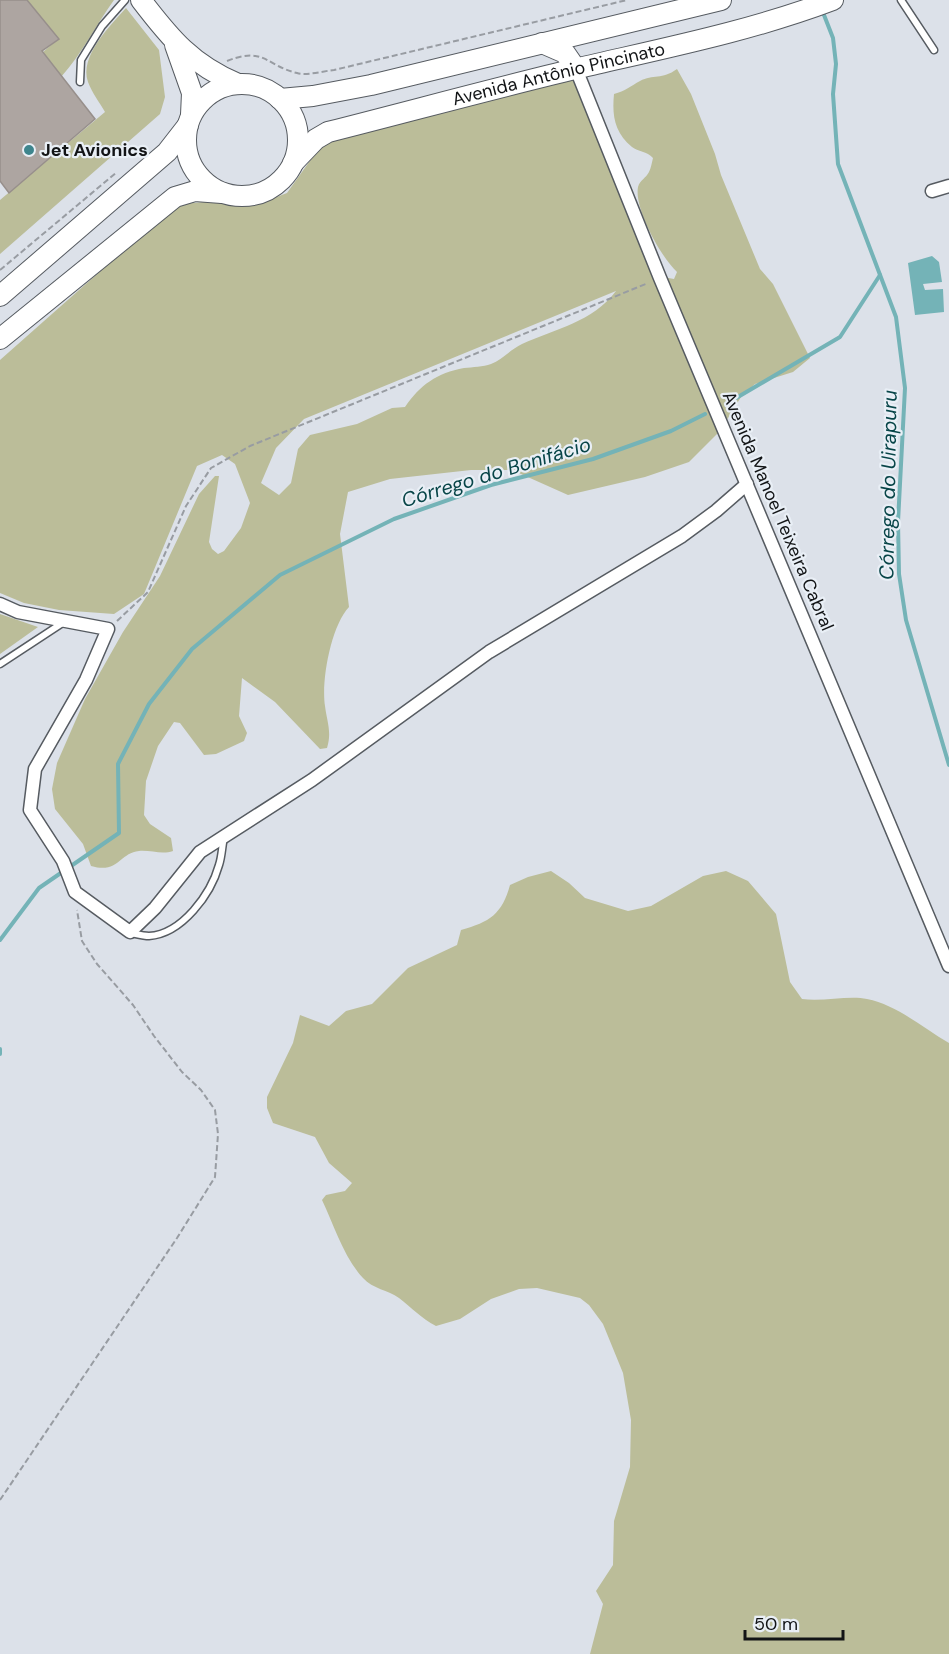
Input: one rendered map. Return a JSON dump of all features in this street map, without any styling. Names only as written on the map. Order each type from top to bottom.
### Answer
[{"type":"main road","points":[[141,0],[174,42],[207,69],[238,84],[268,90],[280,99],[291,112],[297,129],[298,146],[293,163]]},
{"type":"main road","name":"Avenida Antônio Pincinato","points":[[280,99],[371,85],[721,0]]},
{"type":"main road","name":"Avenida Antônio Pincinato","points":[[0,339],[175,197],[195,191],[242,195],[265,190],[284,176],[316,139],[328,132],[776,21],[834,0]]},
{"type":"main road","points":[[174,42],[192,93],[187,151],[198,174],[210,186],[226,193]]},
{"type":"main road","points":[[542,44],[565,53],[576,69]]},
{"type":"main road","points":[[0,296],[167,152],[210,93],[238,84]]},
{"type":"street","name":"Avenida Manoel Teixeira Cabral","points":[[576,69],[660,278],[949,966]]},
{"type":"street","points":[[932,191],[949,186]]},
{"type":"street","points":[[0,604],[18,612],[108,629],[86,681],[35,769],[30,810],[63,861],[75,892],[130,933],[155,908],[200,852],[312,780],[489,652],[682,536],[747,484]]},
{"type":"lane","points":[[80,82],[81,60],[102,26],[125,0]]},
{"type":"lane","points":[[901,0],[934,50]]},
{"type":"lane","points":[[0,664],[64,621]]},
{"type":"lane","points":[[130,933],[149,936],[165,931],[186,919],[208,889],[216,873],[224,836]]},
{"type":"path","points":[[108,629],[147,592],[186,506],[211,468],[250,446],[660,278]]},
{"type":"path","points":[[0,1500],[177,1238],[215,1177],[218,1134],[215,1110],[87,949],[82,941],[75,892]]},
{"type":"green space","points":[[27,0],[114,0],[76,59],[61,77],[43,52],[58,39]]},
{"type":"green space","points":[[126,8],[159,50],[165,97],[160,114],[0,254],[0,200],[105,112],[88,82],[86,72],[88,62],[98,42]]},
{"type":"green space","points":[[677,69],[691,94],[721,175],[760,269],[773,284],[810,358],[793,372],[755,384],[741,397],[720,431],[689,462],[645,477],[568,495],[512,470],[471,470],[390,479],[348,492],[340,534],[349,607],[332,640],[326,669],[324,695],[329,732],[327,748],[320,749],[275,702],[242,678],[239,716],[247,733],[244,741],[216,754],[204,755],[180,723],[174,722],[158,746],[146,781],[144,815],[150,824],[171,838],[173,851],[165,853],[139,851],[107,867],[91,866],[83,844],[55,809],[52,789],[57,763],[85,699],[123,632],[160,576],[199,494],[215,476],[219,476],[209,542],[218,554],[224,551],[241,528],[250,503],[235,464],[222,455],[197,466],[144,594],[114,614],[59,610],[24,603],[0,593],[0,360],[157,221],[183,204],[214,201],[256,205],[287,193],[314,155],[340,132],[563,78],[576,82],[663,277],[674,279],[677,272],[650,232],[644,220],[638,196],[638,187],[649,172],[653,158],[634,149],[621,135],[613,109],[614,94],[645,79]],"holes":[[[616,291],[607,302],[585,317],[522,344],[491,364],[454,370],[437,377],[423,386],[405,407],[392,408],[357,424],[310,435],[298,449],[291,483],[279,495],[261,483],[276,448],[304,419]]]},
{"type":"green space","points":[[0,614],[38,627],[0,654]]},
{"type":"green space","points":[[551,871],[585,898],[628,911],[651,906],[703,876],[726,871],[748,881],[776,914],[790,982],[802,999],[860,998],[878,1002],[889,1006],[949,1043],[949,1654],[590,1654],[603,1604],[596,1591],[613,1565],[614,1521],[630,1467],[631,1420],[623,1373],[603,1324],[589,1305],[580,1298],[537,1288],[519,1289],[491,1299],[460,1319],[436,1326],[431,1323],[399,1298],[367,1282],[356,1270],[322,1200],[326,1195],[345,1191],[352,1183],[329,1163],[315,1137],[273,1123],[267,1108],[267,1097],[293,1043],[300,1015],[329,1026],[346,1011],[372,1004],[408,968],[457,945],[461,930],[480,924],[499,910],[510,885]]},
{"type":"water","points":[[932,256],[939,262],[942,282],[923,284],[925,290],[943,289],[944,312],[915,315],[908,263]]},
{"type":"building","name":"Jet Avionics","points":[[0,0],[27,0],[59,39],[42,51],[95,119],[9,193],[0,181]]},
{"type":"waterway","name":"Córrego do Uirapuru","points":[[824,15],[833,38],[836,64],[833,94],[838,164],[896,317],[905,388],[898,522],[899,574],[906,620],[949,765]]},
{"type":"waterway","points":[[726,404],[840,337],[880,275]]},
{"type":"waterway","name":"Córrego do Bonifácio","points":[[0,940],[39,888],[119,833],[118,764],[149,704],[192,649],[280,575],[394,519],[491,485],[593,459],[671,431],[705,414]]},
{"type":"waterway","name":"Córrego do Bonifácio","points":[[0,1049],[0,1054]]},
{"type":"place","name":"Jet Avionics","points":[[29,150]]}]
